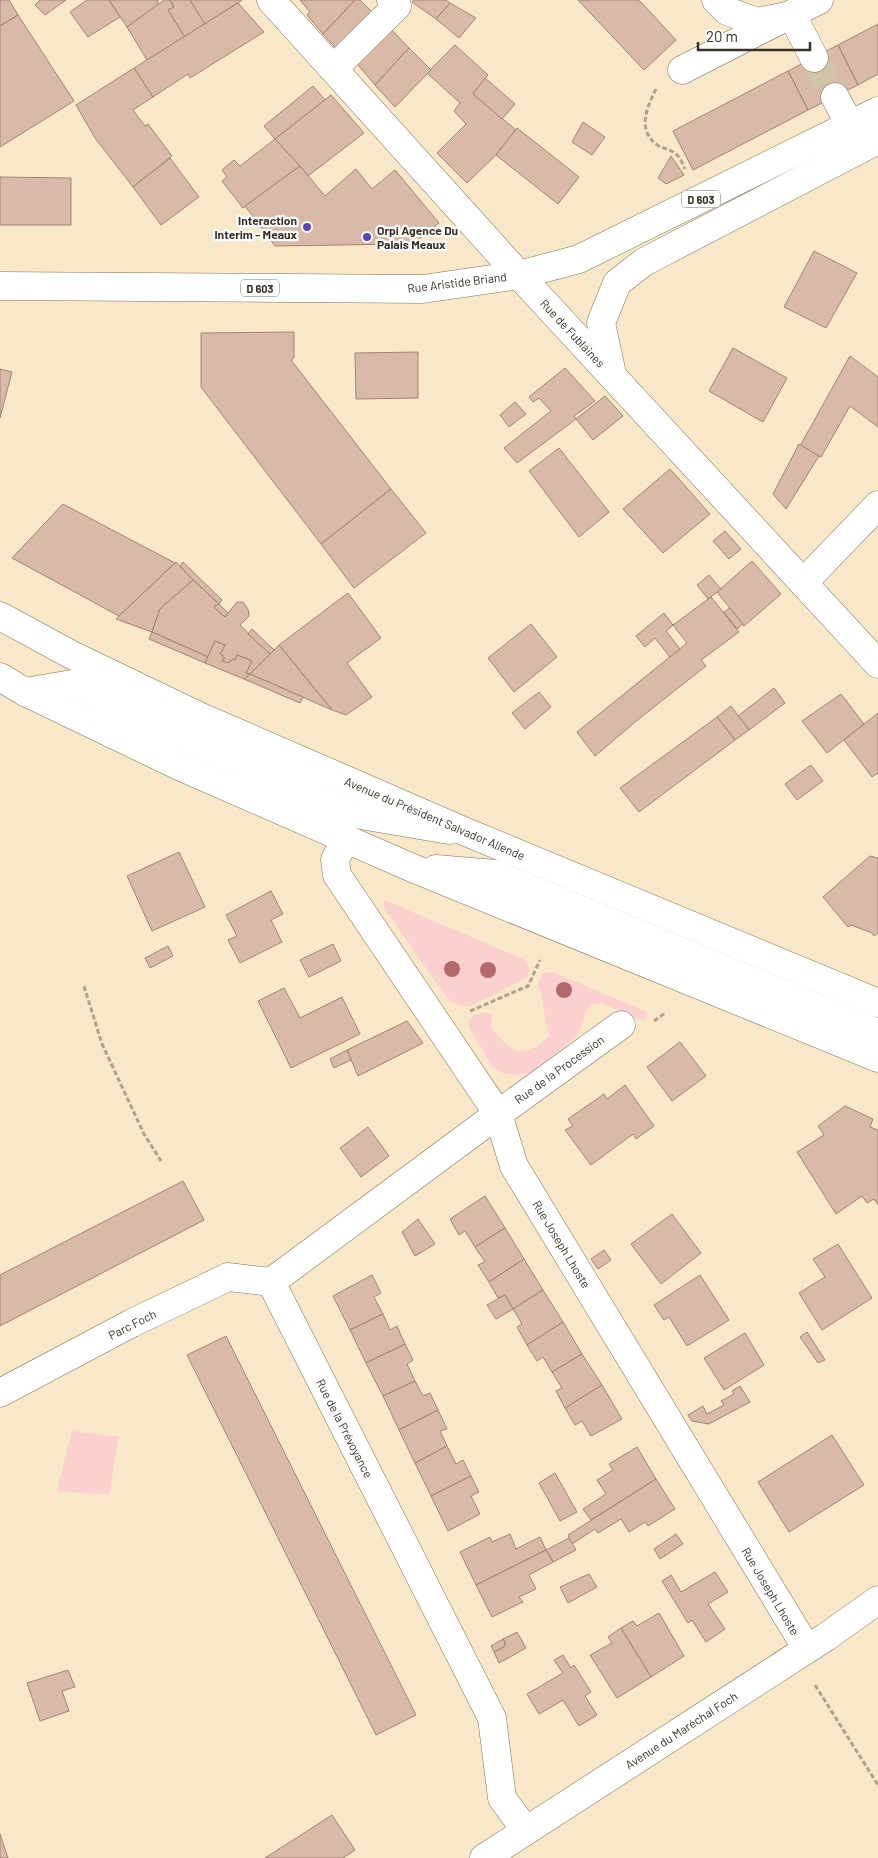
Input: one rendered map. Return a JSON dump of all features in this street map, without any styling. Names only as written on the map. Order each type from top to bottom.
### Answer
[{"type":"street","name":"Rue de Fublaines","points":[[271,0],[519,275],[878,664]]},
{"type":"street","points":[[716,0],[726,11],[757,22],[792,15]]},
{"type":"street","points":[[682,70],[819,0]]},
{"type":"street","points":[[333,69],[398,2]]},
{"type":"street","points":[[792,15],[814,58]]},
{"type":"street","points":[[834,97],[850,125]]},
{"type":"street","name":"Rue Aristide Briand","points":[[0,286],[422,289],[519,275],[579,259],[878,111]]},
{"type":"street","points":[[612,375],[601,323],[617,283],[644,262],[878,140]]},
{"type":"street","points":[[803,583],[878,505]]},
{"type":"street","points":[[0,597],[72,655]]},
{"type":"street","name":"Avenue du Président Salvador Allende","points":[[0,616],[72,655],[202,717],[466,832],[878,1003]]},
{"type":"street","points":[[0,677],[25,692],[179,766],[345,839],[878,1058]]},
{"type":"street","points":[[25,692],[72,684],[157,726],[355,814],[466,832]]},
{"type":"street","points":[[119,737],[157,726]]},
{"type":"street","name":"Rue Joseph Lhoste","points":[[345,839],[335,860],[338,875],[498,1114],[514,1166],[807,1649]]},
{"type":"street","points":[[410,867],[495,874],[878,1033]]},
{"type":"street","name":"Rue de la Procession","points":[[498,1114],[621,1025]]},
{"type":"street","points":[[271,1282],[498,1114]]},
{"type":"street","name":"Parc Foch","points":[[0,1393],[132,1323],[228,1277],[271,1282]]},
{"type":"street","name":"Rue de la Prévoyance","points":[[271,1282],[492,1718],[502,1798],[526,1830]]},
{"type":"street","name":"Avenue du Maréchal Foch","points":[[484,1858],[826,1637],[878,1600]]},
{"type":"path","points":[[682,70],[667,76],[661,82],[645,116],[644,126],[647,134],[655,144],[677,154],[686,170]]},
{"type":"path","points":[[462,1014],[528,986],[540,960]]},
{"type":"path","points":[[84,986],[102,1044],[144,1134],[161,1161]]},
{"type":"path","points":[[815,1685],[878,1785]]},
{"type":"shaded area","points":[[384,900],[525,960],[529,969],[528,976],[473,1005],[462,1006],[456,1004],[447,998],[384,908]]},
{"type":"shaded area","points":[[552,972],[645,1011],[648,1015],[643,1021],[601,1003],[590,1005],[577,1036],[531,1073],[515,1075],[502,1073],[492,1066],[470,1029],[468,1021],[474,1015],[486,1012],[492,1015],[491,1027],[511,1048],[518,1051],[532,1049],[549,1036],[542,995],[538,987],[543,973]]},
{"type":"shaded area","points":[[72,1431],[119,1437],[109,1495],[57,1491]]},
{"type":"building","points":[[0,0],[9,0],[18,15],[0,26]]},
{"type":"building","points":[[40,0],[66,0],[45,15],[35,5]]},
{"type":"building","points":[[87,0],[109,0],[120,17],[88,37],[70,12]]},
{"type":"building","points":[[109,0],[158,0],[158,5],[127,27]]},
{"type":"building","points":[[164,0],[170,0],[174,7],[168,10],[185,37],[147,60],[127,27]]},
{"type":"building","points":[[170,0],[190,0],[205,24],[185,37],[168,10],[174,7]]},
{"type":"building","points":[[190,0],[242,0],[205,24]]},
{"type":"building","points":[[300,0],[355,0],[323,34],[307,15],[310,12]]},
{"type":"building","points":[[355,0],[360,0],[376,16],[340,53],[323,34]]},
{"type":"building","points":[[414,0],[446,0],[450,3],[436,19],[412,2]]},
{"type":"building","points":[[578,0],[639,0],[676,40],[644,70]]},
{"type":"building","points":[[238,3],[264,32],[190,78],[188,74],[153,97],[134,68]]},
{"type":"building","points":[[450,3],[476,18],[459,38],[436,19]]},
{"type":"building","points":[[18,15],[74,101],[0,147],[0,26]]},
{"type":"building","points":[[878,24],[878,74],[858,85],[838,45]]},
{"type":"building","points":[[387,25],[409,48],[375,85],[354,60]]},
{"type":"building","points":[[455,45],[488,75],[473,94],[516,130],[496,155],[467,183],[437,153],[466,124],[454,111],[460,103],[427,73]]},
{"type":"building","points":[[838,45],[858,85],[808,110],[788,71]]},
{"type":"building","points":[[409,48],[431,70],[395,107],[375,85]]},
{"type":"building","points":[[134,68],[153,97],[133,110],[145,126],[148,124],[172,156],[133,187],[95,138],[76,105]]},
{"type":"building","points":[[788,71],[808,110],[693,170],[673,131]]},
{"type":"building","points":[[485,78],[515,104],[502,119],[473,94]]},
{"type":"building","points":[[313,86],[325,100],[275,139],[264,126]]},
{"type":"building","points":[[331,95],[364,133],[308,176],[275,139]]},
{"type":"building","points":[[583,122],[605,137],[592,155],[572,142]]},
{"type":"building","points":[[517,128],[579,177],[558,204],[496,155]]},
{"type":"building","points":[[275,139],[300,166],[243,208],[222,181],[227,177],[222,170],[234,160],[240,166]]},
{"type":"building","points":[[671,156],[684,175],[666,184],[658,178]]},
{"type":"building","points":[[170,158],[199,197],[161,225],[133,187]]},
{"type":"building","points":[[300,166],[325,196],[356,169],[372,189],[395,170],[439,223],[408,248],[404,244],[275,246],[245,206]]},
{"type":"building","points":[[0,177],[71,178],[71,225],[0,225]]},
{"type":"building","points":[[814,251],[857,273],[826,328],[784,307]]},
{"type":"building","points":[[294,332],[294,358],[291,360],[391,489],[321,544],[201,387],[201,333]]},
{"type":"building","points":[[733,348],[787,378],[763,422],[709,391]]},
{"type":"building","points":[[418,352],[418,398],[356,399],[355,353]]},
{"type":"building","points":[[850,356],[878,377],[878,427],[850,406],[821,457],[800,446]]},
{"type":"building","points":[[565,368],[595,401],[574,416],[576,419],[517,463],[504,448],[551,411],[539,398],[533,402],[529,397]]},
{"type":"building","points":[[0,369],[12,372],[0,418]]},
{"type":"building","points":[[605,396],[623,416],[593,440],[576,419]]},
{"type":"building","points":[[515,402],[526,414],[509,427],[500,415]]},
{"type":"building","points":[[799,444],[819,456],[786,509],[773,494]]},
{"type":"building","points":[[559,448],[609,512],[579,537],[529,471]]},
{"type":"building","points":[[670,469],[710,514],[663,553],[623,509]]},
{"type":"building","points":[[391,489],[426,533],[354,588],[321,544]]},
{"type":"building","points":[[63,504],[175,563],[119,616],[12,558]]},
{"type":"building","points":[[725,531],[741,549],[729,559],[713,541]]},
{"type":"building","points":[[752,561],[781,594],[744,626],[717,592]]},
{"type":"building","points":[[176,562],[193,580],[160,609],[152,632],[116,619]]},
{"type":"building","points":[[183,562],[222,600],[219,604],[180,566]]},
{"type":"building","points":[[709,575],[721,589],[708,599],[697,585]]},
{"type":"building","points":[[193,580],[219,604],[214,607],[225,617],[237,602],[243,602],[248,609],[249,616],[240,625],[270,654],[250,674],[246,673],[252,661],[237,655],[235,660],[233,659],[228,663],[222,661],[225,658],[220,654],[225,645],[215,641],[208,657],[152,632],[160,609]]},
{"type":"building","points":[[348,593],[381,638],[347,663],[372,697],[346,715],[332,710],[279,645]]},
{"type":"building","points":[[711,597],[739,632],[701,660],[706,666],[595,756],[577,732],[687,643],[673,625]]},
{"type":"building","points":[[219,604],[228,613],[225,617],[214,607]]},
{"type":"building","points":[[730,608],[743,624],[737,629],[724,612]]},
{"type":"building","points":[[664,613],[673,625],[666,631],[680,649],[670,657],[655,638],[645,647],[636,636]]},
{"type":"building","points":[[531,624],[557,657],[514,692],[488,658]]},
{"type":"building","points":[[252,629],[274,650],[270,654],[248,634]]},
{"type":"building","points":[[152,632],[208,657],[205,663],[149,639]]},
{"type":"building","points":[[215,641],[225,645],[220,654],[225,658],[222,661],[228,663],[233,659],[235,660],[237,655],[252,661],[246,673],[250,674],[244,679],[205,663]]},
{"type":"building","points":[[279,645],[332,710],[250,674]]},
{"type":"building","points":[[250,674],[303,697],[300,703],[244,679]]},
{"type":"building","points":[[774,688],[785,703],[749,730],[738,716]]},
{"type":"building","points":[[539,692],[551,707],[525,729],[512,713]]},
{"type":"building","points":[[841,694],[864,724],[827,753],[802,721]]},
{"type":"building","points":[[731,706],[749,730],[735,740],[717,717]]},
{"type":"building","points":[[878,713],[878,773],[872,777],[844,740]]},
{"type":"building","points":[[717,717],[735,740],[639,812],[620,788]]},
{"type":"building","points":[[811,765],[823,781],[797,800],[785,784]]},
{"type":"building","points":[[179,852],[205,907],[152,931],[127,876]]},
{"type":"building","points":[[870,856],[878,858],[878,933],[874,936],[872,933],[851,925],[848,927],[823,897]]},
{"type":"building","points":[[271,891],[283,914],[271,920],[282,942],[240,963],[228,940],[237,936],[226,915]]},
{"type":"building","points":[[333,944],[341,961],[309,977],[300,960]]},
{"type":"building","points":[[168,946],[173,956],[150,968],[145,958]]},
{"type":"building","points":[[284,988],[300,1018],[342,997],[360,1034],[291,1068],[258,1001]]},
{"type":"building","points":[[407,1021],[423,1043],[358,1076],[347,1050]]},
{"type":"building","points":[[680,1042],[706,1076],[672,1101],[647,1067]]},
{"type":"building","points":[[347,1050],[351,1060],[334,1068],[330,1059]]},
{"type":"building","points":[[625,1085],[654,1126],[636,1139],[633,1134],[591,1165],[565,1130],[573,1126],[568,1119],[604,1094],[607,1099]]},
{"type":"building","points":[[845,1106],[873,1119],[870,1127],[878,1130],[878,1205],[874,1199],[867,1203],[862,1196],[836,1214],[797,1152],[824,1135],[818,1126]]},
{"type":"building","points":[[368,1127],[389,1156],[361,1177],[340,1148]]},
{"type":"building","points":[[183,1181],[204,1220],[0,1326],[0,1275]]},
{"type":"building","points":[[485,1196],[505,1228],[475,1247],[465,1231],[459,1235],[450,1219]]},
{"type":"building","points":[[672,1214],[701,1253],[661,1284],[631,1244]]},
{"type":"building","points":[[418,1219],[435,1244],[415,1256],[402,1232]]},
{"type":"building","points":[[505,1228],[524,1259],[489,1282],[478,1265],[485,1262],[475,1247]]},
{"type":"building","points":[[838,1244],[872,1298],[822,1330],[799,1293],[825,1277],[813,1259]]},
{"type":"building","points":[[604,1250],[611,1260],[598,1269],[591,1259]]},
{"type":"building","points":[[524,1259],[543,1290],[513,1309],[505,1295],[498,1298],[489,1282]]},
{"type":"building","points":[[372,1275],[381,1293],[374,1297],[383,1314],[350,1330],[333,1296]]},
{"type":"building","points":[[700,1275],[729,1320],[687,1346],[669,1317],[664,1320],[654,1305]]},
{"type":"building","points":[[543,1290],[563,1322],[527,1345],[517,1327],[522,1324],[513,1309]]},
{"type":"building","points":[[505,1295],[513,1309],[496,1319],[487,1305]]},
{"type":"building","points":[[383,1314],[390,1330],[397,1326],[405,1344],[366,1363],[350,1330]]},
{"type":"building","points":[[563,1322],[582,1354],[552,1372],[543,1357],[537,1361],[527,1345]]},
{"type":"building","points":[[807,1332],[825,1360],[818,1363],[800,1337]]},
{"type":"building","points":[[745,1333],[764,1365],[724,1390],[704,1358]]},
{"type":"building","points":[[226,1336],[416,1715],[376,1735],[187,1355]]},
{"type":"building","points":[[405,1344],[413,1360],[407,1364],[415,1381],[383,1396],[366,1363]]},
{"type":"building","points":[[582,1354],[602,1385],[565,1408],[556,1391],[562,1388],[552,1372]]},
{"type":"building","points":[[415,1381],[423,1396],[430,1393],[438,1410],[399,1430],[383,1396]]},
{"type":"building","points":[[602,1385],[622,1419],[591,1436],[582,1421],[575,1425],[565,1408]]},
{"type":"building","points":[[740,1386],[750,1402],[709,1424],[692,1421],[688,1415],[703,1406],[707,1414],[724,1405],[721,1401],[734,1394],[732,1391]]},
{"type":"building","points":[[438,1410],[447,1429],[440,1431],[447,1446],[415,1463],[399,1430]]},
{"type":"building","points":[[832,1435],[864,1485],[789,1532],[758,1482]]},
{"type":"building","points":[[447,1446],[456,1464],[463,1460],[471,1476],[431,1496],[415,1463]]},
{"type":"building","points":[[637,1447],[656,1479],[591,1520],[583,1509],[606,1494],[597,1480],[613,1470],[609,1464]]},
{"type":"building","points":[[555,1473],[577,1512],[560,1521],[539,1483]]},
{"type":"building","points":[[471,1476],[479,1492],[471,1496],[480,1514],[448,1531],[431,1496]]},
{"type":"building","points":[[656,1479],[675,1509],[648,1526],[645,1522],[629,1532],[621,1519],[598,1533],[595,1529],[572,1544],[568,1535]]},
{"type":"building","points":[[510,1534],[516,1549],[540,1537],[546,1550],[476,1585],[460,1552],[490,1537],[492,1542]]},
{"type":"building","points":[[676,1534],[683,1544],[660,1559],[654,1549]]},
{"type":"building","points":[[569,1538],[576,1550],[553,1562],[546,1550]]},
{"type":"building","points":[[546,1550],[553,1562],[529,1575],[536,1589],[519,1597],[523,1602],[492,1617],[476,1585]]},
{"type":"building","points":[[715,1572],[728,1592],[708,1604],[725,1629],[706,1642],[692,1620],[688,1623],[662,1581],[671,1575],[681,1592]]},
{"type":"building","points":[[589,1574],[597,1587],[568,1603],[560,1587]]},
{"type":"building","points":[[659,1613],[684,1656],[651,1677],[621,1628],[633,1621],[637,1626]]},
{"type":"building","points":[[621,1628],[651,1677],[617,1698],[590,1655],[612,1643],[608,1637]]},
{"type":"building","points":[[517,1632],[526,1648],[499,1663],[494,1652],[504,1647],[505,1642],[503,1639]]},
{"type":"building","points":[[503,1639],[505,1642],[504,1647],[494,1652],[491,1646]]},
{"type":"building","points":[[563,1655],[571,1668],[574,1665],[591,1692],[585,1696],[597,1715],[579,1726],[563,1700],[539,1714],[527,1694],[563,1673],[554,1660]]},
{"type":"building","points":[[68,1670],[75,1687],[62,1691],[69,1711],[40,1721],[27,1683]]},
{"type":"building","points":[[332,1815],[355,1850],[343,1858],[265,1858]]},
{"type":"building","points":[[0,1834],[8,1858],[0,1858]]},
{"type":"tunnel","points":[[814,58],[835,97]]},
{"type":"place","name":"Interaction Interim - Meaux","points":[[307,227]]},
{"type":"place","name":"Orpi Agence Du Palais Meaux","points":[[367,237]]}]
